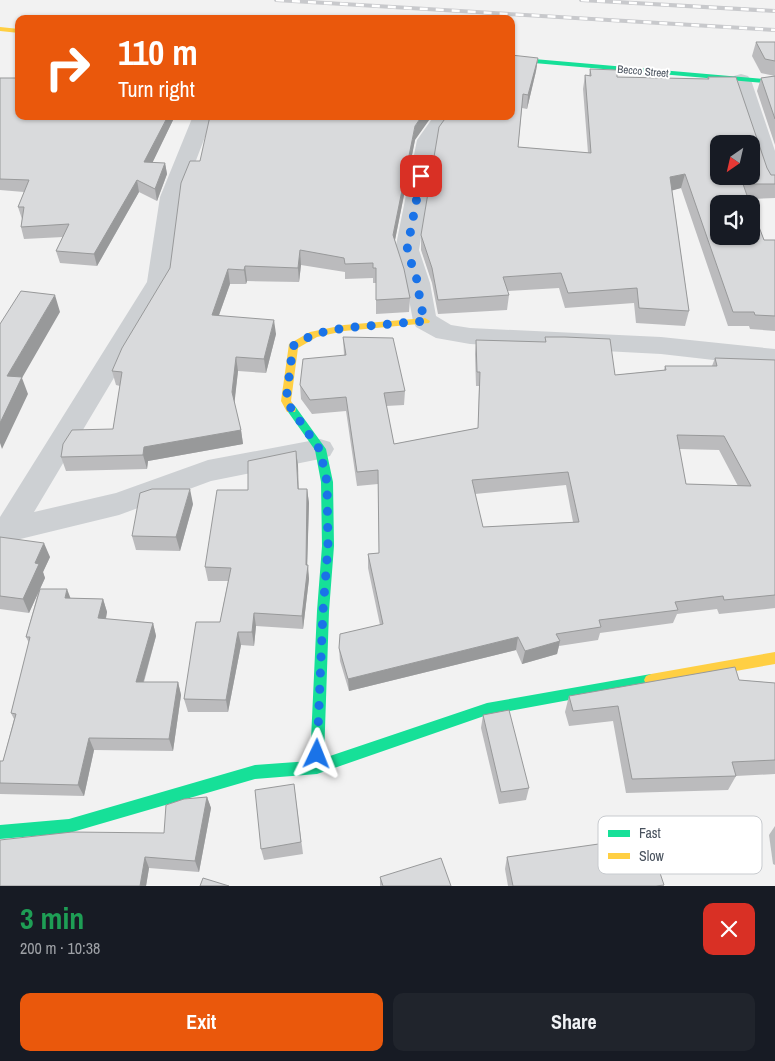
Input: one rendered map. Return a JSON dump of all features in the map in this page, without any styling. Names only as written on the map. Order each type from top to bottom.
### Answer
[{"type":"street","points":[[0,30],[15,31]]},
{"type":"street","name":"Becco Street","points":[[515,59],[775,82]]},
{"type":"street","points":[[741,80],[775,182]]},
{"type":"street","points":[[4,530],[159,282],[165,252],[171,197],[201,120]]},
{"type":"street","points":[[425,321],[420,303],[418,283],[407,250],[427,140],[441,120]]},
{"type":"street","points":[[316,767],[328,546],[327,482],[320,450],[286,401],[293,346],[314,334],[344,328],[425,321],[445,332],[470,336],[624,341],[725,350],[775,358]]},
{"type":"street","points":[[4,530],[119,504],[208,471],[320,450]]},
{"type":"street","points":[[0,832],[69,826],[254,772],[316,767],[488,709],[775,658]]},
{"type":"building","points":[[756,42],[775,42],[775,61],[765,59]]},
{"type":"building","points":[[515,55],[538,58],[528,95],[523,94],[518,147],[591,153],[585,75],[591,76],[590,69],[617,70],[617,77],[709,79],[708,77],[736,77],[756,135],[710,135],[710,185],[743,185],[747,195],[710,195],[710,245],[760,245],[760,230],[764,240],[775,240],[775,316],[755,315],[754,312],[733,312],[685,174],[670,177],[689,311],[639,308],[637,288],[568,293],[561,273],[503,277],[509,295],[438,300],[432,268],[421,235],[439,127],[444,120],[515,120]]},
{"type":"building","points":[[775,76],[775,119],[761,78]]},
{"type":"building","points":[[0,78],[15,78],[15,120],[166,120],[144,162],[165,163],[155,189],[137,180],[94,254],[56,251],[69,224],[21,227],[24,207],[18,207],[29,180],[0,179]]},
{"type":"building","points":[[209,120],[419,120],[415,126],[393,235],[404,269],[410,298],[376,300],[376,268],[373,268],[373,263],[345,264],[344,258],[300,250],[298,268],[245,266],[244,270],[228,269],[212,315],[274,320],[264,359],[236,357],[232,392],[241,430],[144,447],[143,455],[61,457],[63,444],[72,430],[113,429],[122,372],[112,371],[122,348],[170,268],[181,183],[190,161],[200,161]]},
{"type":"building","points":[[760,147],[767,168],[771,175],[775,175],[775,184],[760,184]]},
{"type":"building","points":[[21,291],[55,295],[7,376],[22,377],[0,423],[0,324]]},
{"type":"building","points":[[343,337],[393,338],[405,391],[384,393],[394,444],[478,428],[480,372],[477,372],[476,340],[546,342],[545,337],[610,339],[615,375],[666,370],[665,366],[717,366],[715,358],[775,360],[775,595],[724,600],[723,596],[675,602],[678,610],[599,620],[601,627],[556,634],[560,641],[525,651],[518,637],[348,679],[339,648],[340,634],[383,624],[368,554],[379,553],[378,470],[357,472],[346,397],[310,400],[300,385],[303,359],[346,355]],"holes":[[[677,435],[724,436],[751,486],[686,484]],[[568,472],[579,522],[483,527],[472,480]]]},
{"type":"building","points":[[296,451],[298,489],[307,489],[306,565],[308,565],[302,616],[254,613],[252,632],[238,632],[226,700],[184,699],[196,622],[220,622],[231,568],[205,567],[217,490],[248,490],[248,461]]},
{"type":"building","points":[[152,489],[190,489],[176,537],[132,536],[140,493]]},
{"type":"building","points":[[0,537],[44,543],[35,563],[39,564],[23,599],[0,596]]},
{"type":"building","points":[[40,589],[67,589],[65,598],[103,599],[98,618],[153,623],[136,682],[178,682],[169,739],[89,738],[78,785],[0,783],[0,761],[3,761],[16,714],[11,713],[30,637],[26,637]]},
{"type":"building","points":[[735,667],[739,680],[775,683],[775,760],[732,762],[736,776],[632,779],[618,706],[573,711],[569,696]]},
{"type":"building","points":[[509,710],[529,788],[501,792],[483,715]]},
{"type":"building","points":[[294,784],[301,842],[261,849],[255,790]]},
{"type":"building","points":[[207,797],[195,861],[145,857],[140,886],[0,886],[0,840],[72,832],[164,833],[166,805],[184,799]]},
{"type":"building","points":[[598,844],[598,874],[660,874],[664,885],[513,886],[507,857]]},
{"type":"building","points":[[441,858],[451,886],[383,886],[380,877]]},
{"type":"building","points":[[203,878],[229,886],[200,886]]},
{"type":"railway","points":[[276,0],[775,30]]},
{"type":"railway","points":[[581,0],[775,11]]},
{"type":"traffic: fast","points":[[515,59],[775,82]]},
{"type":"traffic: fast","points":[[291,409],[320,449],[327,482],[328,546],[323,611],[317,767]]},
{"type":"traffic: fast","points":[[0,832],[69,826],[255,772],[317,767],[487,709],[651,680]]},
{"type":"traffic: slow","points":[[0,29],[15,31]]},
{"type":"traffic: slow","points":[[291,409],[286,401],[293,346],[314,334],[344,328],[425,321]]},
{"type":"traffic: slow","points":[[651,680],[775,658]]},
{"type":"route","points":[[317,754],[323,611],[328,546],[327,482],[320,450],[286,401],[293,346],[314,334],[344,328],[425,321],[420,303],[418,283],[407,250],[412,215],[421,176]]}]
